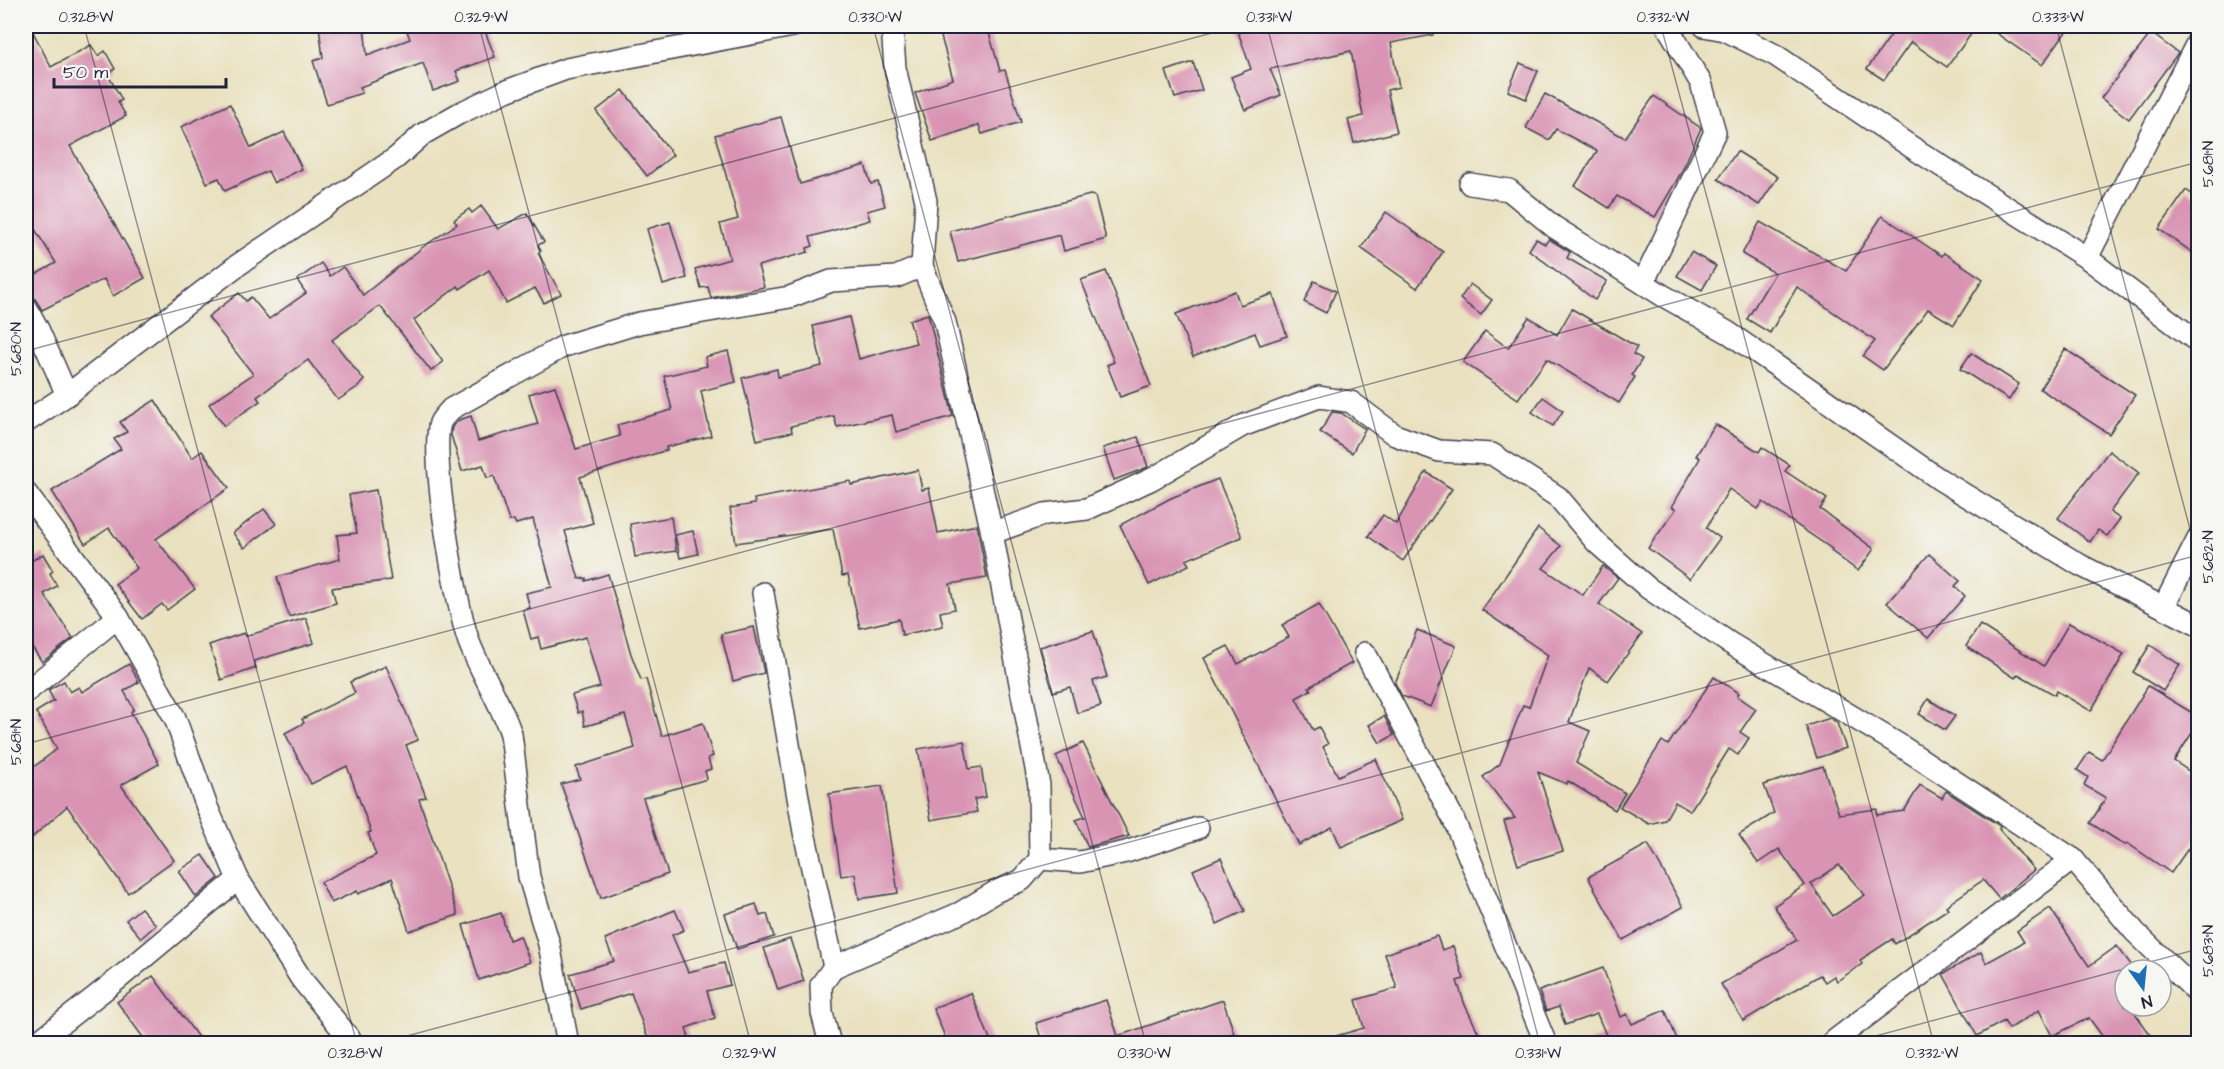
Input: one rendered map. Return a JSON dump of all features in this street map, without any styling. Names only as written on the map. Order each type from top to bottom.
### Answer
[{"type":"street","points":[[26,422],[67,395],[235,267],[396,158],[423,134],[458,114],[506,92],[566,69],[793,26]]},
{"type":"street","points":[[830,1044],[822,1013],[820,985],[834,967],[960,913],[995,892],[1022,880],[1041,859],[1039,785],[992,533],[945,322],[922,266],[926,201],[895,68],[892,26]]},
{"type":"street","points":[[1643,283],[1715,132],[1701,83],[1667,26]]},
{"type":"street","points":[[1704,26],[1725,30],[1775,55],[1913,148],[2087,258],[2199,342]]},
{"type":"street","points":[[2190,26],[2199,32]]},
{"type":"street","points":[[2087,258],[2199,41]]},
{"type":"street","points":[[1470,184],[1509,190],[1554,227],[1729,333],[1939,479],[2080,566],[2199,625]]},
{"type":"street","points":[[568,1044],[549,944],[529,877],[511,734],[503,711],[469,641],[451,565],[437,450],[440,422],[451,409],[564,346],[639,323],[790,297],[831,281],[896,277],[922,266]]},
{"type":"street","points":[[26,307],[67,395]]},
{"type":"street","points":[[992,533],[1045,514],[1087,509],[1152,479],[1242,426],[1319,397],[1351,402],[1395,435],[1439,452],[1492,454],[1557,497],[1598,543],[1648,588],[1728,642],[1898,744],[2073,859],[2135,932],[2199,993]]},
{"type":"street","points":[[26,493],[118,617],[175,718],[207,807],[238,879],[302,980],[354,1044]]},
{"type":"street","points":[[2164,606],[2199,539]]},
{"type":"street","points":[[763,593],[804,832],[834,967]]},
{"type":"street","points":[[26,692],[118,617]]},
{"type":"street","points":[[1365,653],[1453,818],[1546,1044]]},
{"type":"street","points":[[1041,859],[1080,862],[1126,852],[1198,828]]},
{"type":"street","points":[[1834,1041],[2073,859]]},
{"type":"street","points":[[35,1044],[118,979],[238,879]]},
{"type":"building","points":[[26,26],[30,26],[51,67],[91,45],[98,56],[105,51],[115,69],[107,73],[122,100],[118,102],[126,116],[70,146],[145,278],[113,296],[104,279],[42,310],[26,285],[26,280],[56,263],[26,215]]},
{"type":"building","points":[[319,26],[364,26],[367,55],[410,39],[407,31],[423,26],[483,26],[495,57],[456,71],[460,81],[433,91],[423,63],[360,87],[362,93],[327,104],[313,61],[323,58]]},
{"type":"building","points":[[938,26],[987,26],[1000,71],[1005,70],[1021,122],[982,134],[979,125],[932,141],[915,93],[953,79]]},
{"type":"building","points":[[1236,26],[1432,26],[1433,35],[1391,43],[1399,87],[1387,90],[1397,132],[1354,143],[1348,120],[1363,116],[1351,51],[1270,69],[1281,95],[1245,110],[1231,77],[1251,69]]},
{"type":"building","points":[[1887,26],[1977,26],[1947,67],[1911,42],[1884,80],[1867,69],[1894,31]]},
{"type":"building","points":[[1986,26],[2070,26],[2042,65]]},
{"type":"building","points":[[2151,33],[2178,53],[2129,119],[2101,98]]},
{"type":"building","points":[[1193,62],[1202,90],[1175,98],[1166,71]]},
{"type":"building","points":[[1520,63],[1538,71],[1526,99],[1508,91]]},
{"type":"building","points":[[623,90],[673,155],[647,176],[596,111]]},
{"type":"building","points":[[1545,94],[1625,138],[1654,96],[1701,128],[1681,173],[1655,217],[1617,196],[1609,208],[1575,186],[1597,151],[1556,129],[1549,140],[1526,128]]},
{"type":"building","points":[[230,104],[251,148],[284,132],[302,169],[274,183],[268,171],[225,191],[219,178],[207,183],[181,127]]},
{"type":"building","points":[[781,117],[800,184],[865,165],[871,184],[878,182],[885,206],[867,211],[870,220],[810,237],[813,246],[807,248],[808,252],[758,266],[764,287],[711,298],[708,287],[701,288],[695,269],[730,259],[720,224],[738,219],[715,135]]},
{"type":"building","points":[[1737,151],[1778,177],[1759,205],[1718,179]]},
{"type":"building","points":[[2186,190],[2199,199],[2199,257],[2159,229]]},
{"type":"building","points":[[1090,195],[1095,196],[1106,239],[1064,251],[1060,235],[958,262],[950,231]]},
{"type":"building","points":[[481,206],[498,229],[527,213],[544,242],[538,245],[541,251],[538,253],[561,294],[544,303],[535,288],[506,303],[489,270],[460,289],[458,286],[414,320],[443,362],[431,371],[380,306],[332,340],[364,380],[359,386],[338,400],[308,360],[257,397],[260,401],[224,426],[209,404],[253,374],[208,317],[239,293],[246,301],[251,297],[269,319],[306,293],[297,280],[321,263],[330,276],[343,267],[363,295],[423,247],[457,224],[454,220],[469,209],[472,213]]},
{"type":"building","points":[[1386,212],[1443,252],[1417,288],[1361,248]]},
{"type":"building","points":[[1882,216],[1942,256],[1944,253],[1983,279],[1954,325],[1928,309],[1883,370],[1863,356],[1875,341],[1797,287],[1770,333],[1747,319],[1775,273],[1742,254],[1760,222],[1846,271]]},
{"type":"building","points":[[670,222],[687,278],[663,285],[647,229]]},
{"type":"building","points":[[1536,239],[1545,244],[1549,239],[1570,252],[1567,258],[1607,281],[1595,300],[1529,250]]},
{"type":"building","points":[[1691,252],[1716,266],[1702,290],[1677,276]]},
{"type":"building","points":[[1106,271],[1151,386],[1120,397],[1107,365],[1114,362],[1081,280]]},
{"type":"building","points":[[1314,281],[1336,291],[1326,313],[1304,302]]},
{"type":"building","points":[[1470,284],[1492,300],[1481,315],[1460,299]]},
{"type":"building","points":[[1235,291],[1240,305],[1273,294],[1287,336],[1260,345],[1255,333],[1193,357],[1176,314]]},
{"type":"building","points":[[1572,309],[1637,347],[1633,354],[1642,359],[1632,375],[1635,377],[1619,403],[1547,359],[1518,399],[1463,362],[1485,331],[1508,348],[1529,317],[1557,335]]},
{"type":"building","points":[[928,314],[953,416],[896,432],[892,415],[837,427],[834,416],[791,426],[792,432],[757,440],[742,378],[777,369],[778,377],[822,366],[813,326],[849,317],[859,359],[916,343],[909,320]]},
{"type":"building","points":[[2065,349],[2135,395],[2109,434],[2040,389]]},
{"type":"building","points":[[728,351],[736,382],[701,391],[711,436],[666,447],[667,450],[580,477],[593,523],[565,531],[579,579],[586,578],[586,581],[608,574],[631,654],[641,680],[646,679],[662,736],[703,723],[713,756],[708,758],[711,769],[705,771],[707,779],[643,798],[668,874],[601,898],[561,784],[580,779],[576,767],[635,748],[625,715],[585,726],[582,711],[578,713],[572,695],[600,687],[586,637],[541,649],[538,637],[531,639],[523,610],[530,608],[526,593],[552,587],[533,519],[516,524],[514,520],[509,521],[494,476],[487,478],[483,465],[462,471],[451,435],[452,427],[459,420],[471,416],[478,441],[538,424],[529,394],[555,386],[576,449],[620,436],[617,425],[672,410],[664,376],[707,366],[705,357]]},
{"type":"building","points":[[1971,353],[2019,384],[2009,400],[1960,369]]},
{"type":"building","points":[[1543,397],[1563,411],[1553,426],[1532,412]]},
{"type":"building","points":[[155,400],[192,458],[202,451],[229,488],[156,539],[195,589],[167,610],[162,604],[142,619],[115,584],[137,568],[109,528],[85,544],[52,491],[121,449],[114,439],[127,432],[120,422]]},
{"type":"building","points":[[1332,412],[1341,413],[1365,429],[1352,453],[1320,432]]},
{"type":"building","points":[[1715,424],[1759,452],[1762,447],[1790,465],[1785,471],[1827,499],[1820,509],[1874,549],[1858,571],[1831,551],[1832,549],[1763,502],[1758,509],[1729,489],[1706,528],[1720,538],[1690,579],[1648,548],[1676,509],[1672,507],[1700,458],[1696,456]]},
{"type":"building","points":[[1138,437],[1148,467],[1114,480],[1103,448]]},
{"type":"building","points":[[2109,451],[2139,473],[2110,512],[2120,519],[2107,536],[2098,530],[2090,542],[2058,518]]},
{"type":"building","points":[[918,470],[922,490],[929,488],[938,533],[977,525],[987,578],[950,584],[955,609],[940,612],[943,626],[902,635],[899,619],[860,628],[848,575],[842,576],[833,529],[736,543],[730,508],[755,504],[754,499],[850,481],[851,485]]},
{"type":"building","points":[[1426,472],[1452,489],[1403,561],[1368,536],[1383,515],[1396,524]]},
{"type":"building","points":[[1218,479],[1242,537],[1186,560],[1189,565],[1149,585],[1120,525],[1171,498]]},
{"type":"building","points":[[376,490],[391,580],[332,588],[336,603],[289,617],[277,577],[340,559],[337,535],[357,533],[349,495]]},
{"type":"building","points":[[264,509],[276,524],[244,548],[233,533]]},
{"type":"building","points":[[671,517],[676,551],[635,557],[630,524]]},
{"type":"building","points":[[1538,528],[1561,546],[1543,568],[1583,595],[1603,566],[1618,578],[1599,604],[1642,634],[1608,681],[1589,668],[1569,722],[1590,731],[1576,763],[1625,793],[1615,810],[1568,781],[1567,784],[1538,772],[1563,851],[1518,865],[1504,821],[1515,818],[1483,777],[1500,764],[1523,705],[1529,707],[1548,655],[1482,610]]},
{"type":"building","points":[[693,531],[698,554],[680,558],[675,535]]},
{"type":"building","points":[[43,554],[53,571],[50,573],[57,586],[44,594],[73,638],[42,662],[26,638],[26,564]]},
{"type":"building","points":[[1929,554],[1960,581],[1955,586],[1965,596],[1928,638],[1887,603]]},
{"type":"building","points":[[1319,604],[1352,663],[1309,687],[1311,690],[1296,698],[1313,730],[1319,727],[1328,744],[1323,747],[1338,776],[1376,759],[1402,820],[1341,847],[1332,827],[1299,845],[1204,658],[1228,646],[1238,664],[1289,637],[1282,625]]},
{"type":"building","points":[[306,618],[314,643],[254,661],[256,668],[221,680],[209,645],[244,633],[246,636]]},
{"type":"building","points":[[2069,623],[2124,654],[2091,711],[2057,691],[2055,695],[2018,674],[2015,678],[1966,646],[1980,625],[2044,666]]},
{"type":"building","points":[[754,627],[764,673],[733,681],[721,634]]},
{"type":"building","points":[[1417,630],[1456,646],[1431,707],[1402,696],[1395,683]]},
{"type":"building","points":[[1093,631],[1107,677],[1093,681],[1101,706],[1077,713],[1070,687],[1053,692],[1040,647]]},
{"type":"building","points":[[2150,645],[2180,665],[2163,691],[2133,672]]},
{"type":"building","points":[[129,664],[139,682],[124,691],[134,709],[131,712],[159,764],[121,785],[174,860],[128,893],[67,806],[26,843],[26,773],[57,749],[36,712],[54,701],[48,690],[64,681],[70,692],[79,687],[82,692]]},
{"type":"building","points":[[386,666],[418,740],[406,745],[426,797],[419,799],[458,915],[409,931],[392,878],[358,894],[357,891],[331,903],[321,882],[376,855],[368,833],[371,832],[347,766],[311,784],[285,733],[304,723],[302,719],[355,693],[350,682]]},
{"type":"building","points":[[1714,677],[1739,693],[1737,696],[1756,709],[1740,732],[1749,738],[1738,755],[1729,749],[1690,811],[1675,802],[1665,820],[1649,824],[1620,807],[1662,741],[1668,745]]},
{"type":"building","points":[[2148,686],[2199,717],[2199,722],[2174,761],[2199,778],[2199,833],[2171,873],[2127,843],[2125,845],[2090,823],[2106,798],[2084,785],[2088,777],[2077,770],[2089,752],[2102,760]]},
{"type":"building","points":[[1928,699],[1955,716],[1945,730],[1919,714]]},
{"type":"building","points":[[1384,716],[1394,735],[1380,743],[1369,725]]},
{"type":"building","points":[[1830,718],[1837,723],[1846,748],[1817,758],[1806,726]]},
{"type":"building","points":[[964,741],[969,769],[981,767],[986,797],[974,799],[977,812],[931,820],[918,749]]},
{"type":"building","points":[[1083,743],[1129,836],[1088,847],[1076,820],[1085,817],[1056,756]]},
{"type":"building","points":[[1823,766],[1839,814],[1877,809],[1877,815],[1904,811],[1920,785],[1942,798],[1946,791],[2000,826],[1999,829],[2034,870],[1999,899],[1983,880],[1946,906],[1948,909],[1895,944],[1892,939],[1860,960],[1862,964],[1837,981],[1834,976],[1825,982],[1820,975],[1743,1021],[1721,984],[1797,940],[1774,906],[1805,885],[1779,849],[1758,863],[1739,835],[1774,813],[1764,785]],"holes":[[[1839,865],[1865,895],[1833,916],[1811,884]]]},
{"type":"building","points":[[882,786],[898,893],[859,899],[855,874],[841,876],[829,794]]},
{"type":"building","points":[[1648,844],[1683,907],[1623,940],[1588,877]]},
{"type":"building","points":[[203,855],[219,878],[196,897],[179,871]]},
{"type":"building","points":[[1221,858],[1245,911],[1217,924],[1193,870]]},
{"type":"building","points":[[756,904],[760,916],[767,914],[774,937],[737,949],[725,914]]},
{"type":"building","points":[[141,908],[156,925],[141,938],[126,920]]},
{"type":"building","points":[[2050,908],[2089,966],[2117,946],[2126,958],[2113,958],[2113,1018],[2139,1018],[2157,1044],[2108,1044],[2089,1018],[2052,1036],[2039,1010],[2009,1029],[2004,1021],[1977,1036],[1943,974],[1981,952],[1986,963],[2024,942],[2017,931]]},
{"type":"building","points":[[675,910],[684,930],[672,935],[688,972],[724,963],[730,985],[707,991],[715,1018],[686,1028],[691,1044],[650,1044],[631,993],[581,1009],[570,974],[614,961],[605,939]]},
{"type":"building","points":[[501,913],[509,940],[520,936],[530,962],[479,980],[463,925]]},
{"type":"building","points":[[1437,936],[1442,950],[1453,946],[1464,979],[1457,981],[1465,1005],[1484,1044],[1330,1044],[1329,1038],[1364,1028],[1356,1000],[1397,988],[1385,954]]},
{"type":"building","points":[[790,939],[804,981],[778,990],[764,948]]},
{"type":"building","points":[[1603,968],[1621,1017],[1627,1014],[1632,1024],[1665,1010],[1679,1044],[1586,1044],[1606,1035],[1597,1014],[1565,1025],[1559,1007],[1546,1011],[1539,991]]},
{"type":"building","points":[[153,976],[203,1044],[148,1044],[117,1002]]},
{"type":"building","points":[[971,993],[992,1044],[948,1044],[933,1008]]},
{"type":"building","points":[[1106,1000],[1118,1036],[1223,1000],[1234,1033],[1205,1044],[1043,1044],[1036,1023]]}]
